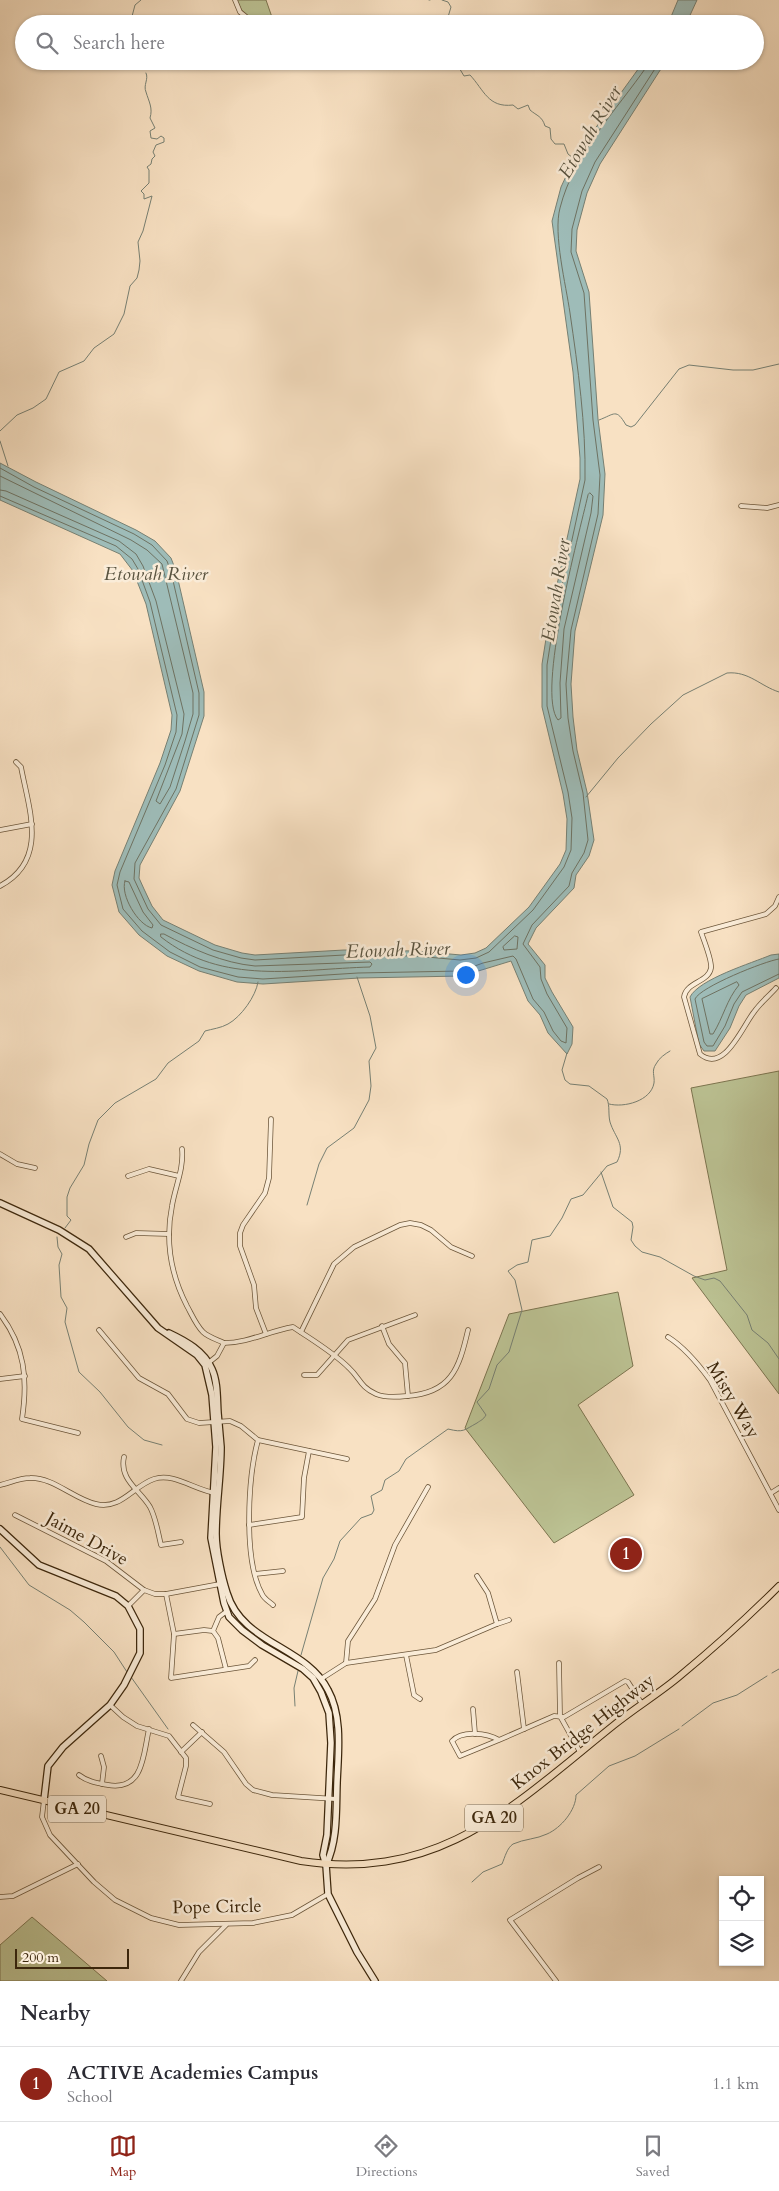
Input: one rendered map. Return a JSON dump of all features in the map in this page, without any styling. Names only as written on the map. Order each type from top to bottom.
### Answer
[{"type":"main road","name":"Knox Bridge Highway","points":[[0,1790],[226,1844],[326,1865],[372,1864],[395,1860],[446,1846],[508,1808],[681,1675],[779,1586]]},
{"type":"street","points":[[235,0],[242,15]]},
{"type":"street","points":[[741,506],[767,508],[779,505]]},
{"type":"street","points":[[0,886],[10,881],[26,863],[33,833],[21,767],[16,762]]},
{"type":"street","points":[[0,830],[32,824]]},
{"type":"street","points":[[776,988],[754,1012],[733,1044],[724,1054],[714,1059],[704,1057],[696,1048],[684,997],[688,989],[709,973],[712,966],[702,932],[766,914],[775,906],[779,897]]},
{"type":"street","points":[[266,1334],[256,1308],[254,1285],[240,1246],[240,1234],[243,1225],[265,1192],[267,1185],[271,1120]]},
{"type":"street","points":[[182,1149],[183,1161],[172,1206],[169,1234],[172,1266],[177,1286],[204,1334],[224,1343],[241,1343],[293,1327],[336,1356],[352,1369],[361,1384],[378,1395],[408,1396],[424,1395],[440,1388],[452,1377],[462,1357],[468,1330]]},
{"type":"street","points":[[0,1154],[17,1164],[35,1168]]},
{"type":"street","points":[[128,1176],[149,1169],[179,1176]]},
{"type":"street","points":[[0,1203],[58,1230],[89,1249],[158,1328],[195,1348],[207,1364],[216,1382],[216,1422],[221,1447],[211,1538],[220,1584],[230,1610],[245,1626],[306,1664],[329,1690],[337,1727],[338,1745],[335,1834],[331,1856],[326,1865]]},
{"type":"street","points":[[300,1332],[334,1264],[354,1247],[400,1225],[410,1223],[421,1225],[431,1230],[451,1247],[472,1256]]},
{"type":"street","points":[[126,1237],[136,1233],[169,1234]]},
{"type":"street","points":[[0,1314],[16,1338],[25,1376],[26,1393],[22,1419],[78,1433]]},
{"type":"street","points":[[304,1376],[316,1376],[336,1356],[348,1340],[415,1315]]},
{"type":"street","points":[[382,1326],[389,1344],[405,1363],[408,1396]]},
{"type":"street","points":[[99,1330],[139,1378],[168,1394],[187,1419],[199,1423],[230,1421],[241,1426],[258,1440],[347,1459]]},
{"type":"street","name":"Misty Way","points":[[668,1338],[675,1342],[700,1366],[710,1380],[779,1510]]},
{"type":"street","points":[[207,1364],[217,1356],[224,1343]]},
{"type":"street","points":[[0,1379],[25,1376]]},
{"type":"street","points":[[258,1440],[254,1454],[249,1525],[255,1574],[262,1596],[273,1605]]},
{"type":"street","points":[[249,1525],[302,1517],[304,1478],[310,1451]]},
{"type":"street","points":[[124,1458],[122,1467],[124,1476],[150,1508],[161,1545],[181,1542]]},
{"type":"street","points":[[0,1485],[28,1478],[40,1478],[96,1504],[122,1501],[145,1482],[156,1478],[172,1478],[215,1493]]},
{"type":"street","points":[[346,1663],[348,1641],[375,1599],[394,1545],[428,1487]]},
{"type":"street","points":[[771,1493],[779,1488]]},
{"type":"street","points":[[215,1493],[216,1537],[230,1610],[229,1617],[242,1630],[262,1645],[303,1669],[313,1678],[321,1692],[328,1713],[331,1743],[329,1798],[327,1834],[322,1855],[326,1865],[328,1894],[357,1952],[375,1981]]},
{"type":"street","name":"Jaime Drive","points":[[15,1516],[106,1562],[144,1590],[155,1594],[166,1594],[220,1584]]},
{"type":"street","points":[[0,1529],[39,1565],[116,1596],[128,1606],[140,1628],[140,1653],[124,1685],[110,1705],[63,1747],[48,1766],[44,1800]]},
{"type":"street","points":[[255,1574],[283,1571]]},
{"type":"street","points":[[477,1576],[488,1593],[497,1624]]},
{"type":"street","points":[[128,1606],[144,1590]]},
{"type":"street","points":[[166,1594],[174,1634],[171,1678],[249,1666],[255,1660]]},
{"type":"street","points":[[213,1631],[219,1617],[230,1610]]},
{"type":"street","points":[[321,1679],[346,1663],[436,1650],[509,1620]]},
{"type":"street","points":[[174,1634],[204,1630],[213,1631],[222,1648],[226,1669]]},
{"type":"street","points":[[406,1655],[414,1695],[420,1699]]},
{"type":"street","points":[[559,1663],[560,1716],[580,1752]]},
{"type":"street","points":[[517,1672],[524,1729]]},
{"type":"street","points":[[500,1740],[492,1736],[475,1734],[452,1739],[460,1756],[500,1740],[554,1716],[564,1717],[625,1681],[628,1682],[642,1704]]},
{"type":"street","points":[[110,1705],[137,1726],[169,1736],[186,1758],[186,1766],[178,1796],[210,1804]]},
{"type":"street","points":[[473,1709],[475,1734]]},
{"type":"street","points":[[193,1724],[224,1752],[246,1784],[253,1790],[272,1795],[336,1799]]},
{"type":"street","points":[[79,1776],[87,1781],[118,1787],[134,1780],[139,1773],[149,1729]]},
{"type":"street","points":[[181,1752],[202,1732]]},
{"type":"street","points":[[102,1756],[104,1766],[102,1784]]},
{"type":"street","name":"Pope Circle","points":[[44,1800],[42,1812],[47,1831],[115,1900],[139,1913],[179,1925],[253,1923],[282,1918],[298,1912],[328,1894]]},
{"type":"street","points":[[0,1897],[13,1896],[78,1864]]},
{"type":"street","points":[[556,1981],[510,1920],[599,1867]]},
{"type":"street","points":[[180,1981],[200,1952],[226,1924]]},
{"type":"green space","points":[[237,0],[266,0],[271,15],[246,15]]},
{"type":"green space","points":[[779,1071],[779,1394],[692,1278],[727,1270],[691,1088]]},
{"type":"green space","points":[[618,1292],[633,1366],[578,1405],[634,1495],[554,1543],[465,1428],[509,1314]]},
{"type":"green space","points":[[32,1917],[107,1981],[0,1981],[0,1945]]},
{"type":"water","points":[[678,0],[697,0],[690,15],[672,15]]},
{"type":"water","name":"Etowah River","points":[[637,70],[660,70],[600,164],[587,193],[577,230],[576,251],[589,292],[598,419],[605,474],[603,515],[575,631],[571,684],[577,750],[587,792],[594,840],[589,856],[576,875],[574,888],[536,928],[528,944],[545,965],[545,978],[573,1027],[572,1044],[567,1054],[548,1033],[540,1015],[528,1001],[511,961],[462,976],[359,978],[263,984],[237,982],[199,971],[167,956],[139,935],[119,912],[112,885],[115,871],[160,763],[171,730],[172,715],[146,604],[133,571],[120,554],[0,500],[0,463],[155,541],[171,558],[176,571],[204,692],[204,716],[180,791],[140,865],[139,878],[152,906],[163,920],[215,945],[255,955],[344,950],[416,951],[461,955],[475,953],[486,948],[529,907],[560,864],[566,850],[567,819],[563,794],[542,707],[542,664],[548,626],[580,479],[573,372],[552,221],[561,187],[576,155]]},
{"type":"water","points":[[779,954],[779,978],[746,995],[730,1028],[715,1051],[704,1051],[699,1044],[690,997],[695,990],[739,967],[771,955]]},
{"type":"waterway","points":[[132,15],[135,5],[141,0]]},
{"type":"waterway","points":[[442,0],[448,2],[451,7],[449,15]]},
{"type":"waterway","points":[[460,70],[464,76],[470,75],[492,101],[498,104],[513,105],[518,109],[528,105],[530,110],[541,118],[545,126],[550,128],[551,139],[555,144],[564,144],[568,154],[573,158]]},
{"type":"waterway","points":[[0,431],[17,415],[33,408],[46,399],[59,372],[84,361],[94,348],[114,334],[124,314],[130,286],[137,278],[139,270],[138,242],[143,231],[152,196],[144,199],[144,194],[141,191],[149,183],[149,170],[147,167],[155,156],[153,152],[156,145],[164,142],[164,138],[161,136],[157,139],[151,138],[150,131],[155,128],[150,118],[151,108],[145,89],[146,73]]},
{"type":"waterway","points":[[599,420],[612,414],[617,414],[626,425],[631,427],[635,425],[679,369],[689,365],[733,370],[753,370],[779,364]]},
{"type":"waterway","points":[[0,441],[8,466]]},
{"type":"waterway","points":[[586,797],[618,758],[683,695],[727,673],[742,674],[779,692]]},
{"type":"waterway","points":[[307,1205],[319,1164],[327,1148],[354,1128],[369,1100],[371,1086],[369,1061],[376,1048],[370,1016],[357,977]]},
{"type":"waterway","points":[[65,1228],[71,1220],[67,1216],[67,1197],[70,1188],[84,1165],[98,1120],[115,1103],[156,1079],[168,1063],[199,1041],[205,1031],[233,1021],[251,1000],[258,982]]},
{"type":"waterway","points":[[609,1104],[629,1104],[642,1099],[648,1094],[654,1083],[653,1071],[657,1062],[670,1051]]},
{"type":"waterway","points":[[301,1655],[323,1578],[334,1559],[340,1541],[361,1518],[372,1514],[374,1510],[371,1496],[382,1490],[385,1480],[399,1471],[406,1459],[448,1429],[464,1430],[486,1415],[477,1402],[489,1389],[497,1365],[509,1352],[522,1310],[515,1280],[508,1271],[517,1265],[528,1262],[532,1240],[550,1236],[562,1218],[571,1199],[583,1195],[607,1166],[617,1162],[620,1146],[610,1122],[607,1099],[589,1086],[570,1084],[565,1080],[562,1070],[567,1053]]},
{"type":"waterway","points":[[601,1172],[613,1207],[632,1222],[631,1240],[635,1246],[642,1252],[660,1257],[694,1276],[705,1280],[714,1278],[720,1281],[747,1315],[752,1330],[768,1343],[779,1359]]},
{"type":"waterway","points":[[57,1237],[58,1247],[62,1254],[59,1265],[61,1297],[67,1308],[65,1322],[79,1372],[100,1392],[128,1427],[144,1440],[162,1445]]},
{"type":"waterway","points":[[0,1547],[29,1585],[70,1610],[84,1622],[114,1652],[127,1672]]},
{"type":"waterway","points":[[772,1673],[779,1669]]},
{"type":"waterway","points":[[295,1706],[294,1688],[298,1671]]},
{"type":"waterway","points":[[682,1726],[713,1703],[737,1695],[767,1676]]},
{"type":"waterway","points":[[131,1677],[168,1729]]},
{"type":"waterway","points":[[472,1882],[483,1872],[502,1864],[513,1844],[543,1836],[562,1823],[571,1812],[576,1795],[609,1766],[635,1756],[679,1729]]},
{"type":"place","name":"ACTIVE Academies Campus","points":[[626,1554]]}]
